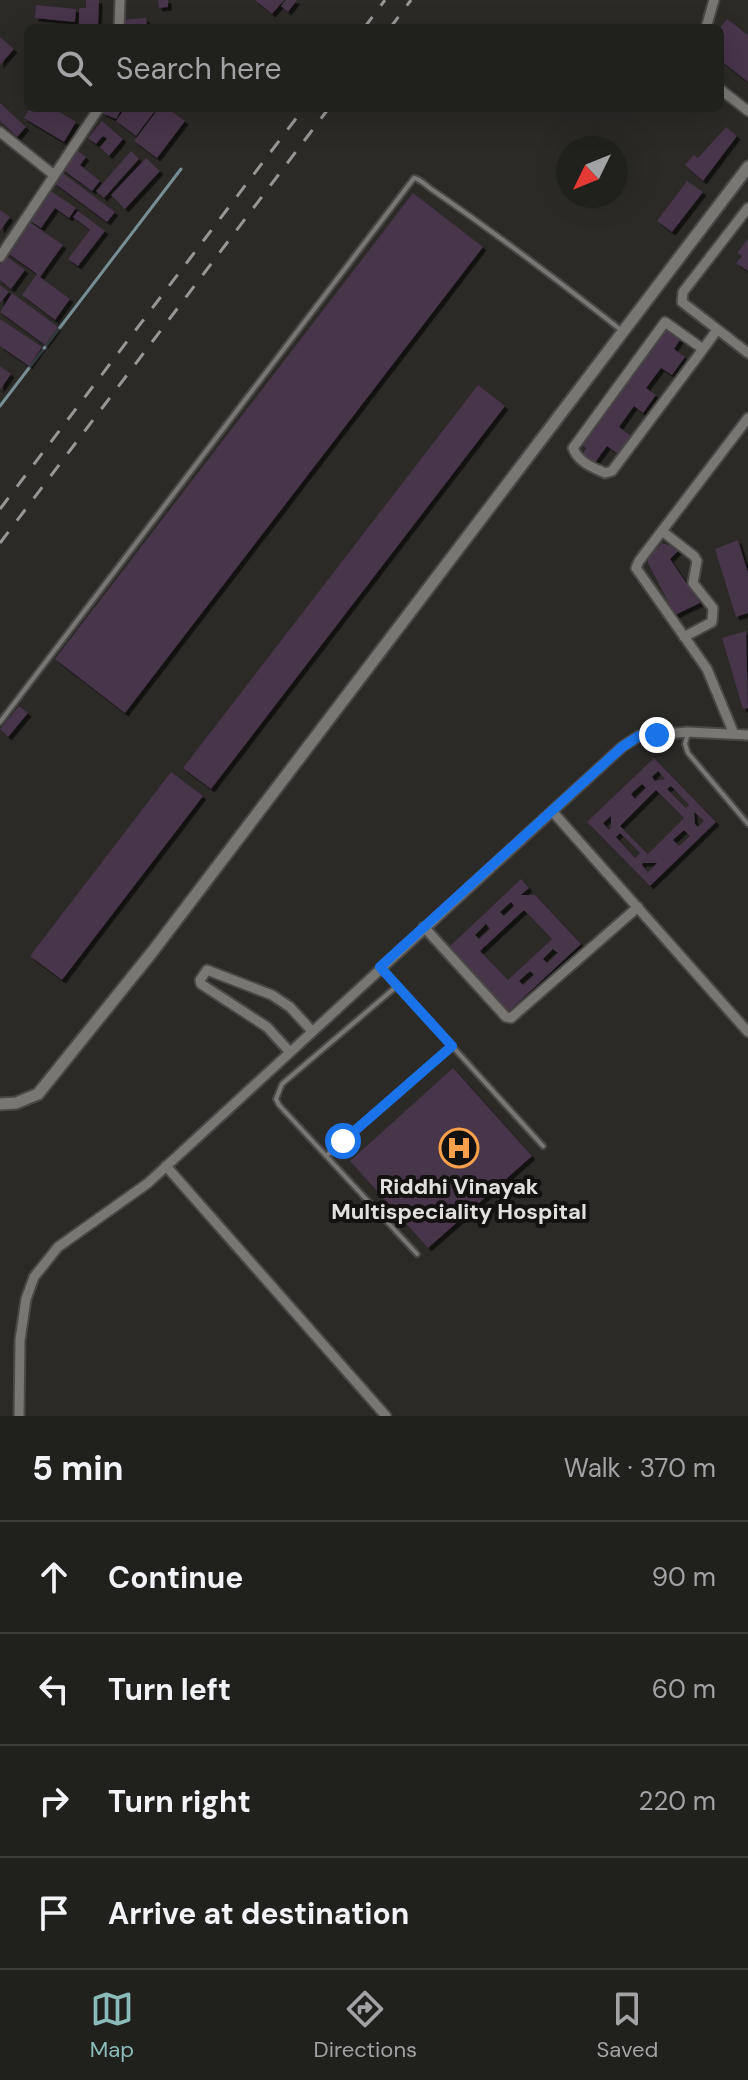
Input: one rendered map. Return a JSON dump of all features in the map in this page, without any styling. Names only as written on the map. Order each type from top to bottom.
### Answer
[{"type":"street","points":[[119,24],[120,0]]},
{"type":"street","points":[[707,24],[714,0]]},
{"type":"street","points":[[724,92],[748,111]]},
{"type":"street","points":[[0,257],[96,112]]},
{"type":"street","points":[[0,132],[54,175]]},
{"type":"street","points":[[0,1104],[16,1103],[38,1094],[56,1074],[173,926],[748,167]]},
{"type":"street","points":[[748,208],[683,292],[682,302],[748,353]]},
{"type":"street","points":[[703,349],[665,322],[573,448],[575,454],[596,469],[605,473],[612,471],[703,349],[717,330]]},
{"type":"street","points":[[734,734],[707,669],[636,568],[748,418]]},
{"type":"street","points":[[662,531],[694,556],[697,561],[693,583],[713,608],[712,622],[684,637]]},
{"type":"street","points":[[19,1416],[20,1340],[26,1299],[34,1277],[58,1247],[148,1183],[622,747],[639,736],[688,732],[748,735]]},
{"type":"street","points":[[552,811],[748,1032]]},
{"type":"street","points":[[424,927],[506,1017],[511,1018],[638,907]]},
{"type":"street","points":[[289,1051],[267,1027],[201,984],[200,980],[207,970],[272,995],[290,1007],[311,1030]]},
{"type":"street","points":[[166,1166],[386,1416]]},
{"type":"lane","points":[[0,722],[414,178],[419,178],[516,248],[623,331]]},
{"type":"lane","points":[[688,732],[685,744],[688,753],[748,824]]},
{"type":"lane","points":[[380,967],[543,1146]]},
{"type":"lane","points":[[397,986],[278,1090],[276,1099],[417,1254]]},
{"type":"lane","points":[[326,1156],[452,1046]]},
{"type":"building","points":[[86,0],[99,0],[98,24],[79,24],[79,8],[86,8]]},
{"type":"building","points":[[158,0],[168,0],[168,7],[159,8]]},
{"type":"building","points":[[255,0],[284,0],[272,14]]},
{"type":"building","points":[[286,0],[297,0],[288,12],[281,6]]},
{"type":"building","points":[[36,5],[76,9],[75,22],[35,18]]},
{"type":"building","points":[[146,18],[147,24],[120,24],[120,20]]},
{"type":"building","points":[[727,19],[748,35],[748,82],[724,63],[723,24]]},
{"type":"building","points":[[0,37],[14,49],[0,65]]},
{"type":"building","points":[[0,103],[26,127],[17,137],[0,121]]},
{"type":"building","points":[[28,112],[60,112],[76,122],[64,142],[24,118]]},
{"type":"building","points":[[103,112],[120,112],[116,119]]},
{"type":"building","points":[[122,112],[154,112],[136,136],[116,121]]},
{"type":"building","points":[[156,112],[173,112],[185,121],[157,158],[134,141]]},
{"type":"building","points":[[102,121],[123,139],[109,156],[100,147],[107,139],[103,136],[96,144],[88,138]]},
{"type":"building","points":[[726,127],[737,136],[703,181],[685,165],[694,155],[698,158]]},
{"type":"building","points":[[76,150],[86,157],[80,165],[100,181],[92,191],[62,169]]},
{"type":"building","points":[[131,151],[139,159],[104,198],[96,191]]},
{"type":"building","points":[[146,158],[160,171],[125,209],[111,195]]},
{"type":"building","points":[[61,172],[115,212],[107,222],[53,182]]},
{"type":"building","points":[[687,181],[703,192],[672,232],[657,221]]},
{"type":"building","points":[[49,190],[76,208],[69,218],[55,208],[41,228],[29,220]]},
{"type":"building","points":[[413,193],[483,247],[125,713],[55,659]]},
{"type":"building","points":[[0,210],[10,217],[0,231]]},
{"type":"building","points":[[78,211],[105,231],[78,266],[68,259],[90,230],[73,217]]},
{"type":"building","points":[[28,221],[63,245],[40,277],[70,299],[55,320],[22,295],[37,274],[6,252]]},
{"type":"building","points":[[748,239],[748,271],[736,263],[742,256],[737,253]]},
{"type":"building","points":[[6,256],[25,270],[11,289],[0,280],[0,265]]},
{"type":"building","points":[[0,285],[9,292],[0,303]]},
{"type":"building","points":[[12,293],[58,327],[45,345],[0,312]]},
{"type":"building","points":[[0,319],[42,347],[29,366],[0,346]]},
{"type":"building","points":[[667,326],[682,337],[674,349],[685,357],[672,375],[661,368],[646,388],[656,395],[643,413],[634,406],[619,427],[631,436],[618,454],[607,446],[594,464],[582,455],[586,448],[581,445]]},
{"type":"building","points":[[0,366],[11,374],[0,390]]},
{"type":"building","points":[[478,385],[505,406],[211,789],[183,768]]},
{"type":"building","points":[[738,540],[748,573],[748,613],[736,617],[715,549]]},
{"type":"building","points":[[662,543],[680,549],[670,559],[700,603],[675,615],[648,563],[648,557]]},
{"type":"building","points":[[746,631],[748,708],[743,709],[722,638]]},
{"type":"building","points":[[19,706],[28,713],[8,737],[0,729]]},
{"type":"building","points":[[654,758],[716,822],[650,886],[587,822]],"holes":[[[658,771],[665,779],[655,781],[652,777]],[[642,784],[646,788],[635,799],[631,794]],[[671,786],[689,805],[686,808],[667,789]],[[656,790],[684,818],[648,854],[620,826]],[[694,812],[704,821],[698,827],[695,824]],[[611,816],[611,827],[609,830],[603,823]],[[684,830],[690,836],[679,846],[673,840]],[[620,833],[640,853],[635,858],[616,837]],[[643,863],[657,863],[648,872],[642,865]]]},
{"type":"building","points":[[171,772],[203,796],[62,980],[30,956]]},
{"type":"building","points":[[521,879],[529,888],[521,895],[535,895],[581,944],[507,1013],[447,949]],"holes":[[[511,902],[514,906],[504,916],[500,912]],[[524,910],[552,939],[508,980],[480,951]],[[486,924],[490,929],[479,939],[475,935]],[[553,949],[558,953],[547,963],[543,959]],[[530,971],[534,975],[523,985],[519,981]]]},
{"type":"building","points":[[453,1068],[532,1156],[428,1248],[350,1161]]},
{"type":"waterway","points":[[0,406],[181,169]]},
{"type":"railway","points":[[367,24],[385,0]]},
{"type":"railway","points":[[393,24],[411,0]]},
{"type":"railway","points":[[0,509],[301,112]]},
{"type":"railway","points":[[0,543],[326,112]]},
{"type":"place","name":"Riddhi Vinayak Multispeciality Hospital","points":[[459,1148]]},
{"type":"route","points":[[343,1141],[452,1046],[380,967],[622,747],[639,736],[657,735]]}]
